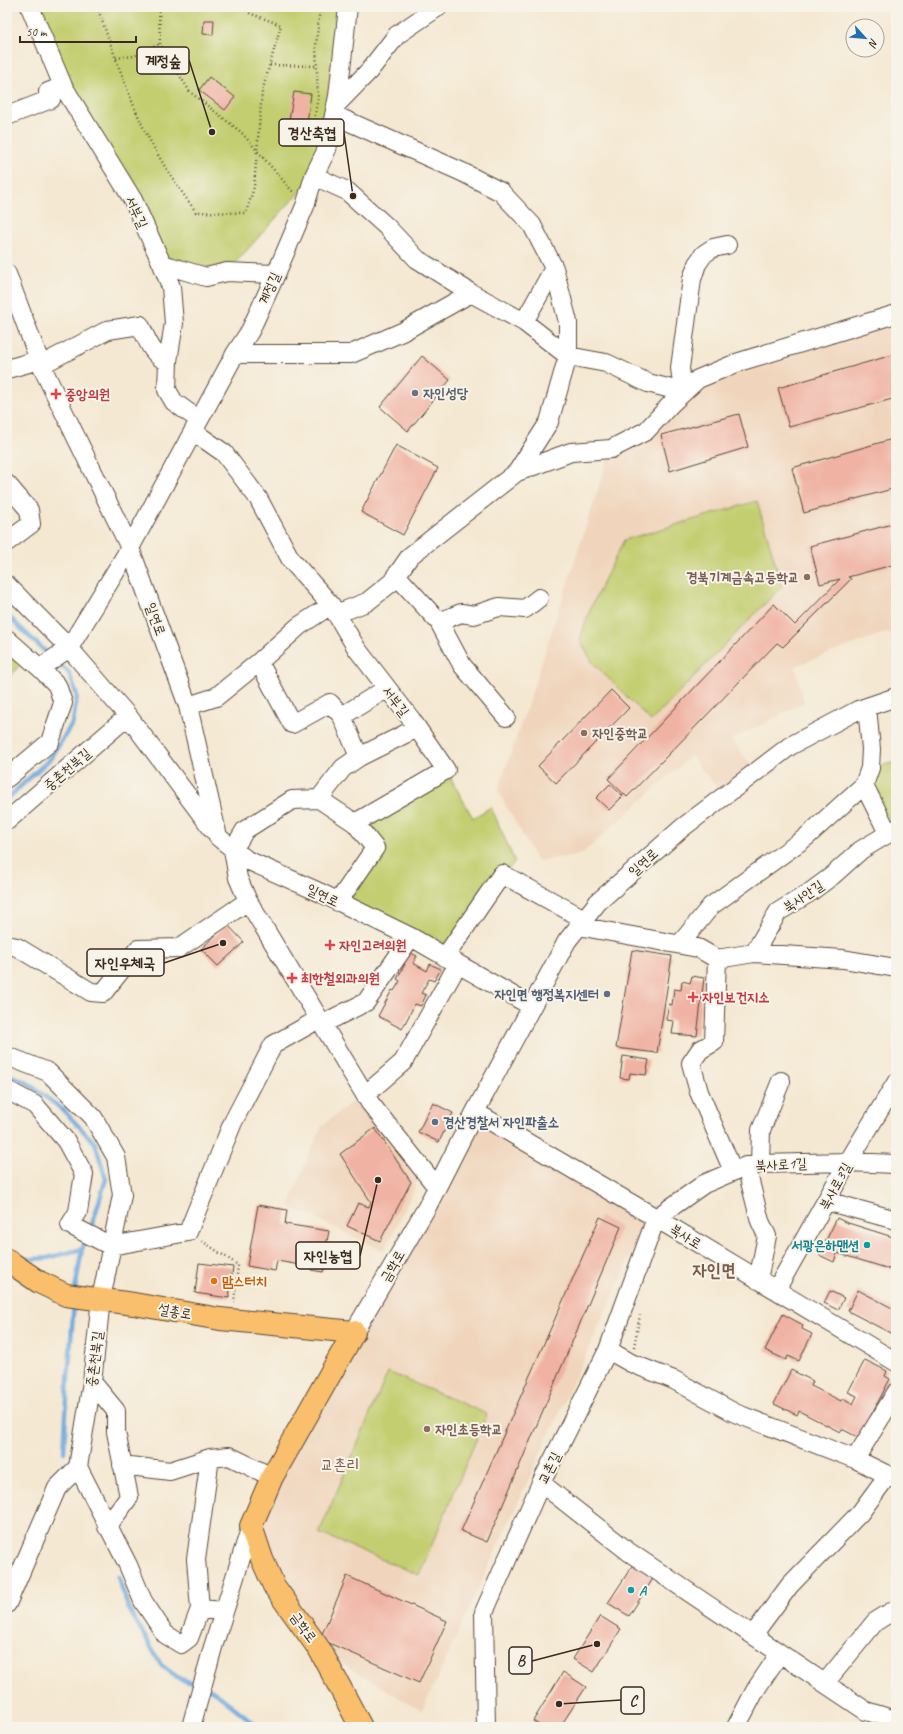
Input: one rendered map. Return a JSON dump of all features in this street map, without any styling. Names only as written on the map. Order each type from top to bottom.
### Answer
[{"type":"main road","name":"설총로","points":[[9,1263],[39,1282],[66,1296],[101,1299],[232,1320],[354,1332]]},
{"type":"main road","name":"금학로","points":[[354,1332],[272,1477],[251,1526],[262,1559],[274,1586],[320,1650],[361,1727]]},
{"type":"street","name":"서부길","points":[[30,7],[63,86],[133,200],[171,287],[174,323],[168,361],[167,390],[174,402],[224,453],[258,498],[291,560],[333,609],[357,649],[417,728],[446,770],[356,823]]},
{"type":"street","name":"계정길","points":[[69,648],[130,548],[235,354],[250,331],[276,274],[305,206],[314,176],[327,149],[335,110],[348,7]]},
{"type":"street","points":[[438,7],[397,35],[369,71],[335,110],[501,192],[532,225],[554,268],[568,322],[568,356],[549,422],[517,472]]},
{"type":"street","points":[[7,116],[51,99],[48,92],[63,86]]},
{"type":"street","points":[[314,176],[347,191],[387,227],[417,259],[471,293],[524,322],[568,356],[606,363],[648,383],[683,392]]},
{"type":"street","points":[[683,392],[680,368],[692,279],[697,264],[704,254],[713,248],[727,245]]},
{"type":"street","points":[[162,264],[206,277],[227,272],[276,274]]},
{"type":"street","points":[[524,322],[554,268]]},
{"type":"street","name":"일연로","points":[[7,274],[40,363],[130,548],[188,706],[218,837],[247,860],[411,937],[531,1006],[566,941],[581,922],[598,902],[682,828],[790,746],[858,710],[896,697]]},
{"type":"street","points":[[235,354],[351,354],[402,332],[471,293]]},
{"type":"street","points":[[188,706],[216,697],[259,662],[299,626],[333,609],[367,602],[392,582],[410,556],[517,472],[571,452],[611,449],[646,431],[683,392],[698,379],[739,362],[896,314]]},
{"type":"street","points":[[7,369],[40,363],[108,330],[140,325],[152,350],[162,360],[168,361]]},
{"type":"street","points":[[7,484],[29,510],[31,524],[7,542]]},
{"type":"street","points":[[396,575],[439,622],[462,665],[506,717]]},
{"type":"street","points":[[7,585],[69,648],[128,716],[218,837]]},
{"type":"street","points":[[439,622],[461,613],[474,615],[499,607],[525,610],[539,598]]},
{"type":"street","points":[[7,778],[50,742],[63,703],[57,685],[40,668],[9,644]]},
{"type":"street","points":[[40,668],[69,648]]},
{"type":"street","points":[[259,662],[292,724],[330,703],[342,716],[359,757]]},
{"type":"street","points":[[342,716],[386,689]]},
{"type":"street","points":[[680,944],[711,906],[805,838],[864,785],[870,768],[871,749],[867,707]]},
{"type":"street","name":"중촌천북길","points":[[7,821],[128,716]]},
{"type":"street","points":[[319,799],[342,768],[359,757],[417,728]]},
{"type":"street","points":[[864,785],[892,831]]},
{"type":"street","points":[[338,902],[375,848],[356,823],[319,799],[292,800],[245,830],[233,850],[238,878],[248,901],[365,1095],[436,1186]]},
{"type":"street","name":"북사안길","points":[[754,952],[778,912],[809,893],[832,876],[860,850],[892,831]]},
{"type":"street","points":[[365,1095],[403,1062],[451,961],[502,874],[581,922],[698,948],[717,959],[754,952],[843,960],[896,968]]},
{"type":"street","points":[[7,945],[17,947],[91,992],[104,993],[138,949],[179,948],[248,901]]},
{"type":"street","points":[[7,1090],[35,1105],[66,1141],[84,1174],[78,1212],[70,1225],[111,1246],[188,1232],[233,1122],[273,1045],[321,1021],[366,1002],[411,937]]},
{"type":"street","points":[[717,959],[714,1042],[700,1050],[691,1063],[699,1092],[746,1167],[760,1221],[767,1236],[758,1280]]},
{"type":"street","name":"금학로","points":[[354,1332],[427,1207],[436,1186],[531,1006]]},
{"type":"street","name":"중촌천북길","points":[[7,1056],[48,1072],[93,1117],[116,1157],[122,1195],[101,1299],[92,1382],[78,1467]]},
{"type":"street","points":[[746,1167],[781,1080]]},
{"type":"street","name":"북사로3길","points":[[776,1290],[848,1162],[889,1105],[896,1083]]},
{"type":"street","name":"북사로","points":[[475,1112],[656,1218],[896,1362]]},
{"type":"street","name":"북사로1길","points":[[656,1218],[704,1184],[746,1167],[848,1162],[896,1164]]},
{"type":"street","points":[[826,1201],[896,1220]]},
{"type":"street","name":"교촌길","points":[[486,1727],[484,1612],[541,1483],[608,1350],[656,1218]]},
{"type":"street","points":[[608,1350],[631,1363],[674,1380],[735,1413],[856,1459],[892,1477],[860,1513],[790,1585],[753,1635]]},
{"type":"street","points":[[92,1382],[116,1411],[116,1432],[129,1497],[107,1527]]},
{"type":"street","points":[[856,1459],[896,1393]]},
{"type":"street","points":[[122,1465],[170,1471],[210,1458],[229,1456],[272,1477]]},
{"type":"street","points":[[7,1604],[57,1488],[78,1467],[128,1566],[143,1601],[165,1634],[180,1644],[189,1638],[200,1609],[196,1559],[210,1458]]},
{"type":"street","points":[[541,1483],[629,1552],[866,1711],[896,1720]]},
{"type":"street","name":"금학로","points":[[192,1727],[213,1647],[251,1526]]},
{"type":"street","points":[[200,1609],[224,1611]]},
{"type":"street","points":[[825,1683],[875,1622],[891,1612],[896,1612]]},
{"type":"street","points":[[736,1727],[756,1689],[780,1653]]},
{"type":"path","points":[[97,7],[147,134],[174,181],[196,212],[246,213],[254,187],[262,92],[281,25],[249,12],[249,7]]},
{"type":"path","points":[[159,7],[160,44],[190,92],[241,132],[305,206]]},
{"type":"path","points":[[314,123],[318,99],[316,46],[320,7]]},
{"type":"path","points":[[116,58],[134,56],[160,44]]},
{"type":"path","points":[[270,65],[316,66]]},
{"type":"path","points":[[188,1232],[238,1265],[232,1320]]},
{"type":"shaded area","points":[[896,314],[896,639],[887,632],[795,666],[804,702],[732,740],[756,772],[724,796],[691,756],[582,854],[537,861],[498,791],[537,677],[611,449],[698,379]]},
{"type":"shaded area","points":[[363,1093],[420,1177],[384,1251],[289,1206],[322,1126]]},
{"type":"shaded area","name":"자인초등학교","points":[[475,1112],[650,1215],[422,1711],[320,1650],[251,1526]]},
{"type":"green space","points":[[30,7],[348,7],[314,176],[227,272],[162,264],[63,86]]},
{"type":"green space","points":[[757,501],[782,586],[651,721],[593,663],[580,640],[590,609],[624,540]]},
{"type":"green space","points":[[7,650],[27,656],[10,677],[7,677]]},
{"type":"green space","points":[[896,762],[896,829],[864,785],[870,768]]},
{"type":"green space","points":[[446,770],[473,818],[491,807],[515,862],[502,874],[445,957],[338,902],[375,848],[355,823]]},
{"type":"green space","points":[[388,1372],[487,1414],[419,1575],[319,1533]]},
{"type":"building","points":[[204,20],[214,20],[213,35],[203,34]]},
{"type":"building","points":[[209,77],[235,97],[225,110],[199,90]]},
{"type":"building","points":[[294,92],[311,94],[307,123],[289,120]]},
{"type":"building","points":[[896,354],[896,398],[789,427],[778,388]]},
{"type":"building","points":[[422,356],[450,380],[408,431],[380,407]]},
{"type":"building","points":[[739,414],[748,447],[670,471],[661,435]]},
{"type":"building","points":[[896,438],[896,488],[804,513],[792,468]]},
{"type":"building","points":[[396,445],[438,468],[403,535],[361,512]]},
{"type":"building","points":[[896,523],[896,564],[848,577],[851,579],[783,647],[777,643],[627,797],[608,779],[774,604],[795,625],[840,579],[820,584],[810,546]]},
{"type":"building","points":[[611,690],[629,708],[556,783],[538,766]]},
{"type":"building","points":[[610,784],[623,796],[609,810],[596,798]]},
{"type":"building","points":[[227,924],[244,942],[218,966],[201,949]]},
{"type":"building","points":[[632,950],[672,956],[657,1053],[616,1048]]},
{"type":"building","points":[[407,951],[417,956],[413,963],[427,971],[430,964],[441,969],[434,981],[429,979],[421,993],[426,995],[421,1006],[415,1004],[402,1029],[378,1016],[392,990],[394,991],[400,981],[397,979],[405,964],[401,962]]},
{"type":"building","points":[[692,976],[704,978],[697,1036],[672,1034],[674,1021],[666,1020],[669,1004],[672,1005],[674,989],[681,990],[682,981],[690,983]]},
{"type":"building","points":[[623,1056],[649,1060],[646,1075],[630,1073],[629,1079],[620,1078]]},
{"type":"building","name":"경산경찰서 자인파출소","points":[[433,1103],[453,1113],[439,1142],[418,1132]]},
{"type":"building","points":[[375,1128],[411,1182],[380,1241],[347,1226],[358,1203],[369,1207],[371,1202],[340,1154]]},
{"type":"building","points":[[258,1205],[287,1210],[285,1224],[329,1231],[322,1268],[324,1268],[323,1272],[311,1270],[312,1267],[277,1261],[275,1271],[247,1266]]},
{"type":"building","points":[[600,1217],[621,1227],[487,1542],[461,1531]]},
{"type":"building","name":"서광은하맨션","points":[[837,1218],[845,1222],[896,1238],[896,1271],[837,1253],[834,1262],[819,1255]]},
{"type":"building","points":[[199,1263],[233,1267],[229,1298],[195,1293]]},
{"type":"building","points":[[858,1290],[896,1310],[896,1336],[848,1311]]},
{"type":"building","points":[[830,1291],[844,1298],[838,1310],[824,1303]]},
{"type":"building","points":[[783,1314],[803,1325],[802,1329],[812,1334],[799,1361],[788,1356],[786,1360],[765,1350]]},
{"type":"building","points":[[865,1360],[887,1371],[885,1376],[890,1379],[859,1438],[842,1429],[840,1432],[799,1411],[797,1415],[774,1404],[791,1370],[813,1381],[811,1386],[841,1401],[843,1398],[853,1404],[857,1396],[848,1392]]},
{"type":"building","name":"A","points":[[634,1563],[654,1577],[629,1616],[608,1603]]},
{"type":"building","points":[[347,1576],[447,1621],[419,1683],[320,1639]]},
{"type":"building","points":[[600,1616],[621,1629],[594,1672],[573,1659]]},
{"type":"building","points":[[563,1672],[586,1687],[560,1727],[542,1727],[533,1721]]},
{"type":"waterway","points":[[7,615],[50,656]]},
{"type":"waterway","points":[[7,799],[51,758],[73,722],[77,696],[69,673],[56,661]]},
{"type":"waterway","points":[[7,1074],[26,1082],[63,1110],[95,1143],[106,1179],[90,1231]]},
{"type":"waterway","points":[[21,1260],[47,1258],[82,1249],[87,1238]]},
{"type":"waterway","points":[[75,1290],[82,1249]]},
{"type":"waterway","points":[[64,1452],[74,1302]]},
{"type":"waterway","points":[[118,1577],[129,1609],[161,1665],[180,1679],[199,1685]]},
{"type":"waterway","points":[[206,1688],[212,1690],[259,1727]]},
{"type":"place","name":"계정숲","points":[[212,132]]},
{"type":"place","name":"경산축협","points":[[353,196]]},
{"type":"place","name":"자인성당","points":[[415,393]]},
{"type":"place","name":"중앙의원","points":[[56,394]]},
{"type":"place","name":"경북기계금속고등학교","points":[[807,577]]},
{"type":"place","name":"자인중학교","points":[[584,733]]},
{"type":"place","name":"자인우체국","points":[[223,943]]},
{"type":"place","name":"자인고려의원","points":[[330,945]]},
{"type":"place","name":"최한철외과의원","points":[[292,978]]},
{"type":"place","name":"자인면 행정복지센터","points":[[607,994]]},
{"type":"place","name":"자인보건지소","points":[[693,997]]},
{"type":"place","name":"경산경찰서 자인파출소","points":[[435,1122]]},
{"type":"place","name":"자인농협","points":[[378,1180]]},
{"type":"place","name":"서광은하맨션","points":[[867,1245]]},
{"type":"place","name":"맘스터치","points":[[214,1281]]},
{"type":"place","name":"자인초등학교","points":[[427,1429]]},
{"type":"place","name":"A","points":[[631,1590]]},
{"type":"place","name":"B","points":[[597,1644]]},
{"type":"place","name":"C","points":[[559,1704]]},
{"type":"district","name":"자인면","points":[[714,1270]]},
{"type":"district","name":"교촌리","points":[[340,1464]]}]
